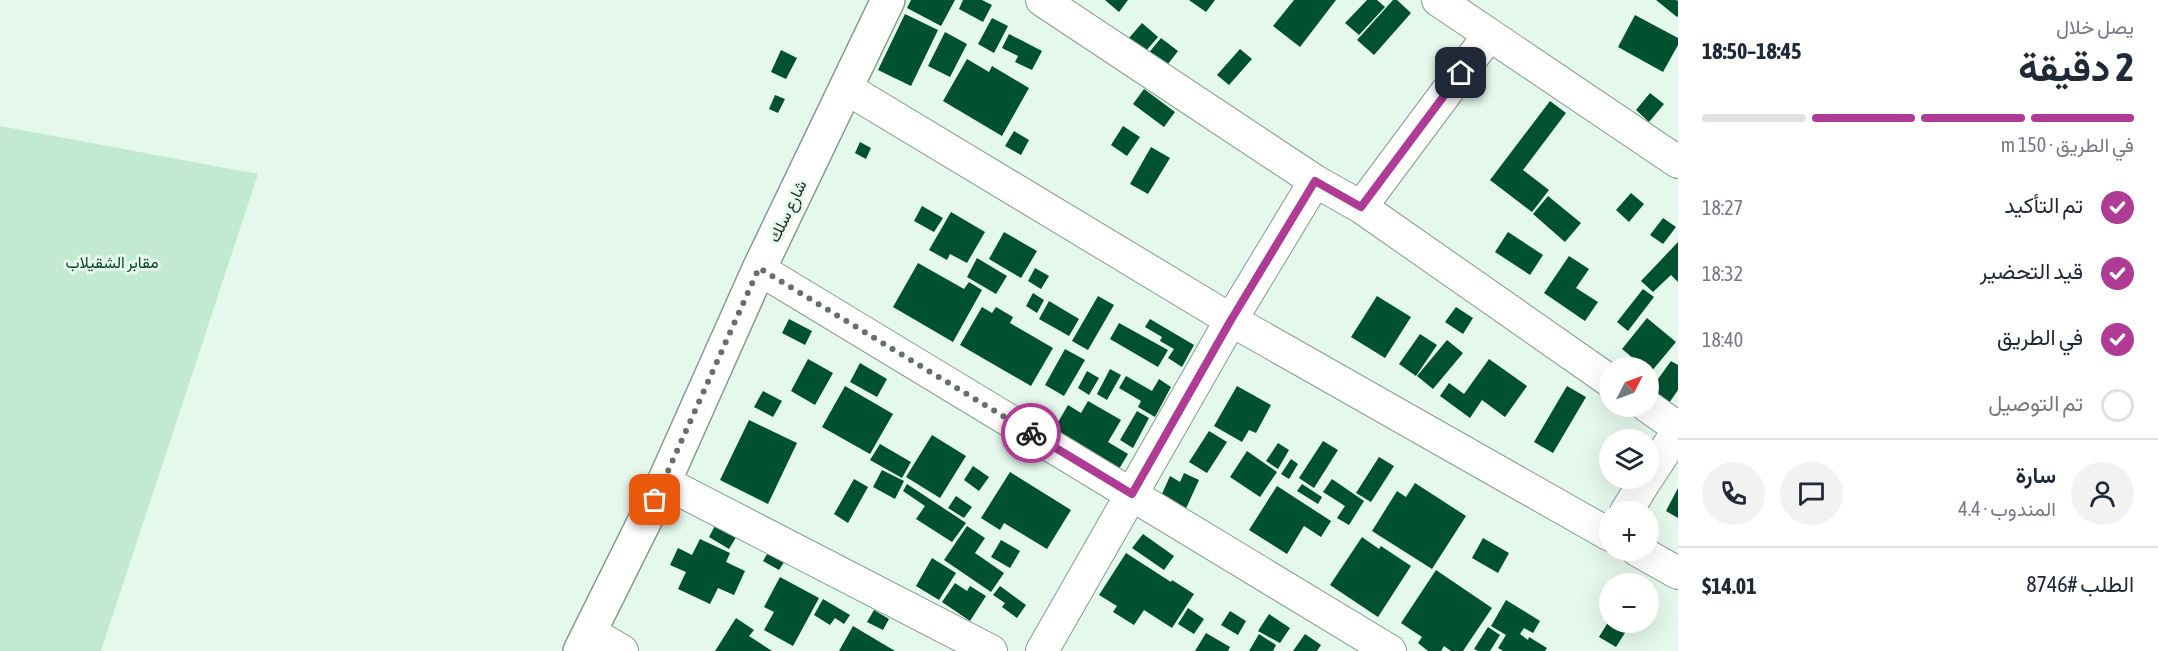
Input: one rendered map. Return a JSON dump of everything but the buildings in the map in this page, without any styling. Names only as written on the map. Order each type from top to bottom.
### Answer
[{"type":"street","name":"شارع سلك","points":[[585,642],[664,482],[759,268],[888,0]]},
{"type":"street","points":[[1042,0],[1315,181],[1361,207],[1599,373]]},
{"type":"street","points":[[1438,0],[1678,162]]},
{"type":"street","points":[[1361,207],[1489,35]]},
{"type":"street","points":[[846,88],[1231,320],[1599,529]]},
{"type":"street","points":[[1042,651],[1231,320],[1315,181]]},
{"type":"street","points":[[759,268],[1390,651]]},
{"type":"street","points":[[1659,415],[1678,430],[1659,460]]},
{"type":"street","points":[[664,482],[991,651]]},
{"type":"street","points":[[1657,561],[1678,573]]},
{"type":"street","points":[[585,642],[622,651]]},
{"type":"green space","name":"مقابر الشقيلاب","points":[[0,126],[258,174],[101,651],[0,651]]},
{"type":"way so far","points":[[655,500],[759,268],[1031,433]]},
{"type":"route","points":[[1031,433],[1132,494],[1231,320],[1315,181],[1361,207],[1461,73]]}]
